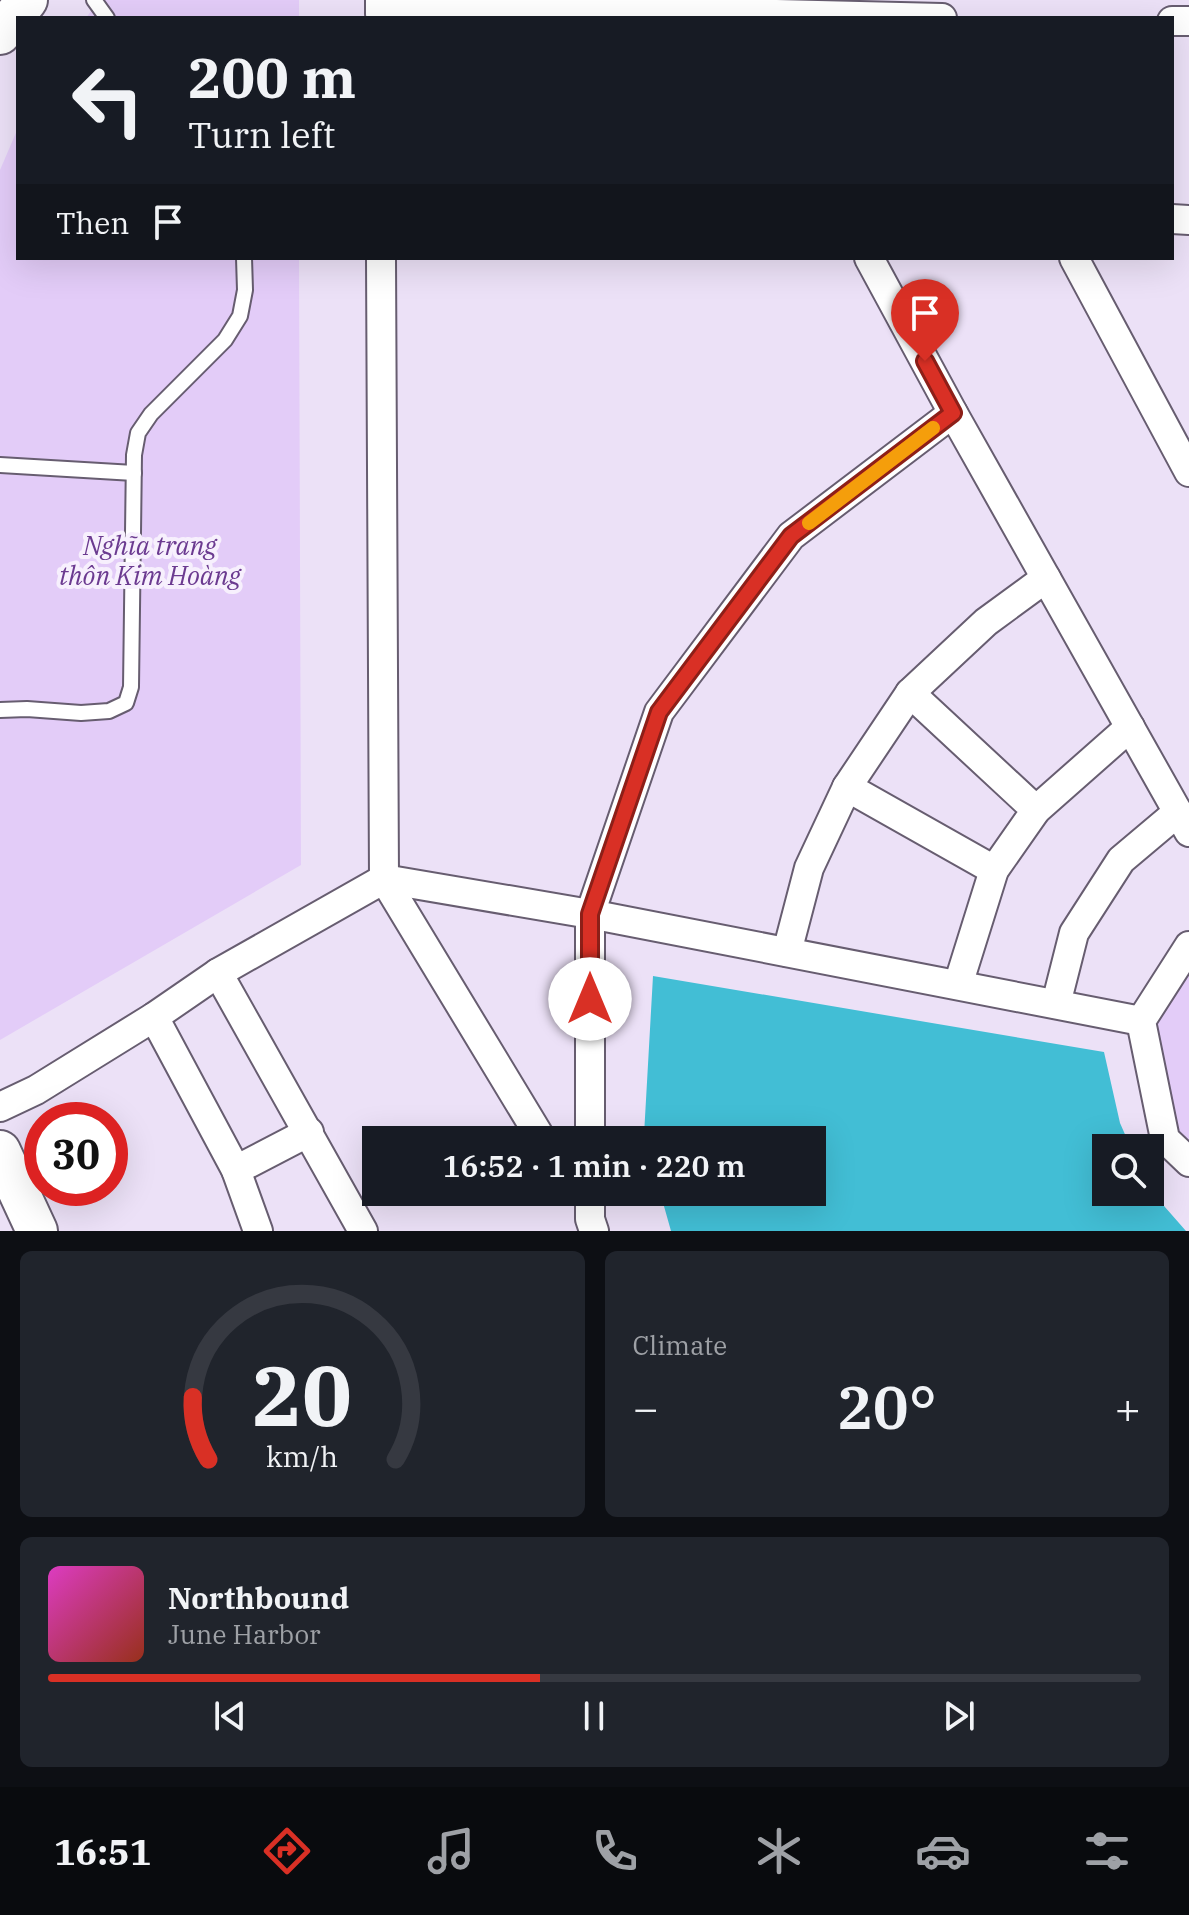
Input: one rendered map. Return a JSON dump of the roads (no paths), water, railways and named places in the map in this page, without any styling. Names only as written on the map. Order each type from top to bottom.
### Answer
[{"type":"street","points":[[0,34],[27,0]]},
{"type":"street","points":[[380,11],[736,10],[890,16]]},
{"type":"street","points":[[381,260],[384,879],[534,1126]]},
{"type":"street","points":[[870,260],[1183,822],[1121,860],[1074,933],[1056,1004]]},
{"type":"street","points":[[1075,260],[1189,472]]},
{"type":"street","points":[[590,1126],[590,914],[659,712],[791,536],[953,413]]},
{"type":"street","points":[[787,952],[809,868],[847,787],[910,693],[986,622],[1046,578]]},
{"type":"street","points":[[910,693],[1036,810]]},
{"type":"street","points":[[958,985],[994,870],[1036,810],[1130,727]]},
{"type":"street","points":[[847,787],[994,870]]},
{"type":"street","points":[[0,1107],[36,1090],[154,1017],[218,973],[384,879],[590,914],[1141,1021]]},
{"type":"street","points":[[1189,946],[1141,1021],[1165,1139],[1189,1162]]},
{"type":"street","points":[[218,973],[363,1231]]},
{"type":"street","points":[[154,1017],[236,1170],[258,1231]]},
{"type":"street","points":[[236,1170],[309,1132]]},
{"type":"street","points":[[0,1151],[37,1231]]},
{"type":"lane","points":[[0,710],[81,713],[109,711],[126,703],[131,687],[134,455],[138,433],[151,414],[225,340],[240,316],[245,290],[244,260]]},
{"type":"lane","points":[[0,465],[134,473]]},
{"type":"water","points":[[653,976],[1104,1052],[1125,1134],[1092,1134],[1092,1206],[1164,1206],[1186,1231],[671,1231],[664,1206],[826,1206],[826,1126],[645,1126]]},
{"type":"park label","name":"Nghĩa trang thôn Kim Hoàng","points":[[150,561]]}]
